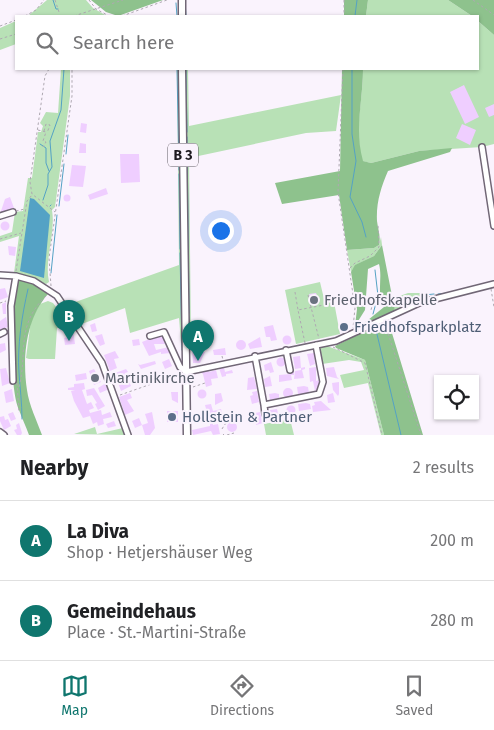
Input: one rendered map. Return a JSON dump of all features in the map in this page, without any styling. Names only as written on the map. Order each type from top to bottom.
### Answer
[{"type":"main road","points":[[182,0],[182,15]]},
{"type":"main road","name":"B 3","points":[[182,70],[187,435]]},
{"type":"street","points":[[482,147],[494,226]]},
{"type":"street","points":[[0,216],[13,212]]},
{"type":"street","points":[[0,275],[16,276],[34,281],[51,291],[62,303],[102,363],[128,435]]},
{"type":"street","points":[[13,380],[12,298],[16,276]]},
{"type":"street","points":[[150,336],[164,332],[180,367],[186,372],[255,356],[328,343],[348,337],[419,304],[492,285]]},
{"type":"street","points":[[264,405],[311,397],[321,391],[323,382],[318,345]]},
{"type":"street","points":[[286,350],[290,370]]},
{"type":"street","points":[[255,356],[265,414]]},
{"type":"street","points":[[0,432],[4,435]]},
{"type":"path","points":[[27,15],[36,10],[44,0]]},
{"type":"path","points":[[55,0],[59,10]]},
{"type":"path","points":[[89,0],[96,9],[107,15]]},
{"type":"path","points":[[77,15],[123,0]]},
{"type":"path","points":[[125,15],[167,0]]},
{"type":"path","points":[[344,0],[344,15]]},
{"type":"path","points":[[473,0],[494,15]]},
{"type":"path","points":[[0,26],[15,20]]},
{"type":"path","points":[[0,39],[15,34]]},
{"type":"path","points":[[48,70],[45,76],[30,177],[32,194],[52,212],[56,212]]},
{"type":"path","points":[[19,413],[22,353],[29,316],[51,291],[49,258],[72,96],[72,70]]},
{"type":"path","points":[[343,70],[338,192],[355,308],[352,331]]},
{"type":"path","points":[[37,130],[45,132],[43,141],[46,143],[43,147]]},
{"type":"path","points":[[16,276],[27,201],[32,194]]},
{"type":"path","points":[[13,212],[26,208]]},
{"type":"path","points":[[349,269],[355,262],[370,256],[379,247],[378,225]]},
{"type":"path","points":[[0,239],[22,232]]},
{"type":"path","points":[[492,285],[494,307]]},
{"type":"path","points":[[295,292],[306,347]]},
{"type":"path","points":[[308,295],[318,345]]},
{"type":"path","points":[[0,303],[12,298]]},
{"type":"path","points":[[371,298],[373,302],[371,310]]},
{"type":"path","points":[[298,310],[324,305]]},
{"type":"path","points":[[385,323],[421,435]]},
{"type":"path","points":[[328,343],[336,350],[365,363],[382,435]]},
{"type":"path","points":[[115,398],[186,372]]},
{"type":"path","points":[[190,387],[205,383]]},
{"type":"path","points":[[190,413],[202,417],[208,415]]},
{"type":"path","points":[[222,429],[225,424],[231,422]]},
{"type":"path","points":[[227,435],[234,433]]},
{"type":"green space","points":[[47,0],[86,0],[93,8],[105,15],[29,15]]},
{"type":"green space","points":[[91,0],[163,0],[121,15],[106,12]]},
{"type":"green space","points":[[344,0],[368,0],[366,15],[344,15]]},
{"type":"green space","points":[[368,0],[448,0],[470,15],[366,15]]},
{"type":"green space","points":[[448,0],[494,0],[494,35],[479,22],[479,15],[470,15]]},
{"type":"green space","points":[[15,21],[15,44],[0,50],[0,28]]},
{"type":"green space","points":[[479,22],[494,35],[494,144],[482,147],[419,151],[371,163],[362,161],[359,126],[363,70],[479,70]]},
{"type":"green space","points":[[61,70],[70,70],[70,96],[55,207],[52,210],[53,228],[48,264],[49,282],[46,284],[14,273],[19,236],[0,242],[0,236],[12,232],[15,212],[23,211],[28,178],[32,178],[38,132],[41,132],[43,126],[40,123],[46,112],[58,113]]},
{"type":"green space","points":[[177,70],[180,70],[183,342],[181,343],[179,318],[130,333],[125,308],[79,325],[67,305],[179,265]]},
{"type":"green space","points":[[185,70],[188,70],[189,126],[341,95],[336,131],[306,133],[189,158],[191,337],[188,339]]},
{"type":"green space","points":[[342,70],[363,70],[359,138],[363,161],[371,163],[419,151],[452,148],[450,152],[388,171],[378,201],[377,221],[380,239],[379,245],[374,248],[347,250],[339,195],[282,204],[275,183],[340,171]]},
{"type":"green space","points":[[381,237],[382,245],[374,256],[356,265],[351,272],[347,250],[374,248],[379,245]]},
{"type":"green space","points":[[382,245],[395,311],[357,329],[384,307],[380,296],[379,264],[368,269],[365,310],[355,326],[357,309],[351,272],[355,265],[374,256]]},
{"type":"green space","points":[[16,279],[33,284],[48,294],[30,327],[25,365],[28,396],[42,435],[29,435],[19,410],[13,383],[12,346]]},
{"type":"green space","points":[[320,282],[325,303],[334,302],[340,334],[296,344],[285,290]]},
{"type":"green space","points":[[408,293],[424,293],[425,299],[395,311],[391,299]]},
{"type":"green space","points":[[48,301],[53,303],[70,325],[57,328],[55,359],[26,358],[31,320],[40,304]]},
{"type":"green space","points":[[388,320],[423,435],[384,435],[365,360],[335,346]]},
{"type":"green space","points":[[327,346],[365,360],[384,435],[381,435],[368,383],[344,388],[340,375],[364,370],[361,362],[349,360],[322,364],[319,347]]},
{"type":"green space","points":[[290,419],[294,435],[266,435],[264,424]]},
{"type":"green space","points":[[95,427],[97,434],[123,428],[125,435],[74,434]]},
{"type":"water","points":[[30,198],[34,199],[50,215],[44,278],[20,271]]},
{"type":"building","points":[[464,85],[479,117],[465,124],[450,92]]},
{"type":"building","points":[[494,104],[494,115],[489,117],[485,108]]},
{"type":"building","points":[[81,123],[87,124],[86,133],[80,132]]},
{"type":"building","points":[[462,124],[476,130],[470,145],[456,138]]},
{"type":"building","points":[[80,143],[86,144],[86,153],[79,153]]},
{"type":"building","points":[[120,154],[139,154],[140,182],[121,183]]},
{"type":"building","points":[[72,165],[86,166],[83,187],[69,186]]},
{"type":"building","points":[[106,188],[108,194],[90,200],[88,195]]},
{"type":"building","points":[[67,194],[71,198],[67,202],[63,198]]},
{"type":"building","points":[[10,197],[14,208],[0,214],[5,199]]},
{"type":"building","points":[[5,222],[9,226],[5,230],[1,226]]},
{"type":"building","points":[[8,246],[16,247],[15,256],[9,255]]},
{"type":"building","points":[[5,288],[8,297],[0,300],[0,289]]},
{"type":"building","name":"Friedhofskapelle","points":[[316,293],[319,301],[311,303],[309,294]]},
{"type":"building","points":[[6,302],[6,314],[3,314],[2,304]]},
{"type":"building","points":[[6,317],[8,327],[0,330],[0,321]]},
{"type":"building","points":[[95,323],[97,331],[92,332],[90,325]]},
{"type":"building","points":[[273,325],[277,340],[271,341],[270,337],[266,337],[264,327]]},
{"type":"building","points":[[73,329],[75,344],[65,345],[64,338],[69,337],[67,331]]},
{"type":"building","points":[[102,334],[105,344],[100,346],[95,336]]},
{"type":"building","points":[[162,334],[165,344],[154,344],[156,350],[169,347],[170,353],[161,354],[161,352],[149,356],[142,342]]},
{"type":"building","points":[[287,335],[292,340],[287,345],[282,340]]},
{"type":"building","points":[[260,337],[262,347],[250,349],[248,344]]},
{"type":"building","points":[[139,339],[140,345],[133,346],[132,340]]},
{"type":"building","points":[[239,340],[243,340],[246,345],[245,349],[239,350],[236,347],[236,343]]},
{"type":"building","points":[[5,343],[6,350],[0,353],[0,344]]},
{"type":"building","points":[[200,346],[200,352],[205,352],[200,363],[193,363],[192,348]]},
{"type":"building","points":[[225,348],[226,355],[214,355],[213,350]]},
{"type":"building","points":[[115,351],[119,358],[114,359],[117,368],[110,371],[104,355]]},
{"type":"building","points":[[314,353],[315,364],[310,366],[307,354]]},
{"type":"building","points":[[300,356],[301,368],[295,369],[293,357]]},
{"type":"building","points":[[281,358],[285,362],[281,366],[277,362]]},
{"type":"building","points":[[169,359],[172,366],[165,369],[162,362]]},
{"type":"building","points":[[155,361],[156,364],[141,369],[138,364],[140,365]]},
{"type":"building","points":[[271,362],[274,372],[270,373],[269,370],[265,371],[264,365]]},
{"type":"building","points":[[224,367],[225,372],[232,370],[233,373],[222,377],[219,368]]},
{"type":"building","points":[[305,367],[302,370],[304,378],[294,379],[295,371],[301,370],[301,368]]},
{"type":"building","points":[[316,367],[316,381],[319,380],[320,387],[315,391],[313,381],[310,382],[309,368]]},
{"type":"building","points":[[334,367],[339,379],[327,376],[326,368]]},
{"type":"building","points":[[6,368],[10,383],[2,386],[0,369]]},
{"type":"building","name":"Martinikirche","points":[[94,369],[101,382],[94,385],[89,371]]},
{"type":"building","points":[[126,369],[128,372],[125,373],[131,386],[121,391],[117,380],[113,382],[110,375]]},
{"type":"building","points":[[208,370],[209,372],[216,370],[218,378],[211,379],[212,385],[206,387],[203,374],[200,372]]},
{"type":"building","points":[[294,371],[294,375],[291,375],[292,380],[279,382],[279,375],[291,374],[290,372]]},
{"type":"building","points":[[86,373],[87,379],[76,381],[75,375]]},
{"type":"building","points":[[155,373],[157,377],[149,380],[147,375]]},
{"type":"building","points":[[270,376],[272,386],[265,387],[264,379]]},
{"type":"building","points":[[254,377],[257,389],[247,390],[248,378]]},
{"type":"building","points":[[339,382],[338,396],[333,390],[332,383]]},
{"type":"building","points":[[84,383],[85,389],[82,390],[87,404],[91,402],[94,408],[89,410],[90,413],[101,410],[102,415],[110,412],[112,417],[103,419],[104,424],[98,426],[97,422],[93,424],[90,416],[83,418],[71,391],[75,390],[68,390],[68,388],[74,387],[74,384]]},
{"type":"building","points":[[106,383],[109,389],[100,393],[98,388]]},
{"type":"building","points":[[297,387],[308,387],[309,393],[298,394]]},
{"type":"building","points":[[94,388],[105,406],[98,410],[95,404],[97,403],[92,395],[87,396],[86,390]]},
{"type":"building","points":[[286,388],[290,388],[293,393],[292,397],[286,398],[283,395],[283,391]]},
{"type":"building","points":[[12,389],[14,401],[6,403],[4,392]]},
{"type":"building","points":[[202,390],[206,394],[202,398],[198,394]]},
{"type":"building","points":[[257,391],[259,402],[252,404],[250,396],[253,395],[252,392]]},
{"type":"building","points":[[171,392],[178,392],[178,403],[172,400]]},
{"type":"building","points":[[130,393],[132,398],[127,400],[134,411],[125,415],[119,397]]},
{"type":"building","points":[[221,393],[223,401],[215,405],[215,394]]},
{"type":"building","points":[[333,393],[335,402],[328,403],[327,395]]},
{"type":"building","points":[[269,394],[279,394],[279,398],[270,400]]},
{"type":"building","points":[[321,401],[331,410],[313,412],[312,406],[315,405],[314,402]]},
{"type":"building","points":[[211,404],[213,411],[221,409],[222,413],[209,420],[205,405]]},
{"type":"building","points":[[298,404],[310,404],[311,409],[299,411]]},
{"type":"building","points":[[291,405],[296,410],[291,415],[286,410]]},
{"type":"building","points":[[277,409],[278,414],[281,413],[282,418],[271,417],[270,410]]},
{"type":"building","points":[[167,411],[178,411],[178,422],[167,422]]},
{"type":"building","points":[[13,412],[16,419],[11,421],[8,414]]},
{"type":"building","points":[[152,412],[155,428],[150,435],[145,435],[142,425],[148,423],[145,414]]},
{"type":"building","points":[[260,412],[263,423],[256,425],[255,413]]},
{"type":"building","points":[[4,416],[5,420],[8,419],[11,426],[4,430],[0,417]]},
{"type":"building","points":[[139,418],[142,425],[135,428],[132,421]]},
{"type":"building","points":[[114,421],[116,426],[108,428],[106,424]]},
{"type":"building","points":[[232,422],[237,427],[232,432],[227,427]]},
{"type":"building","points":[[19,423],[22,433],[17,435],[14,430],[17,429],[16,425]]},
{"type":"building","points":[[213,423],[213,425],[218,424],[220,434],[213,435],[211,431],[193,435],[192,430],[210,426]]},
{"type":"waterway","points":[[53,0],[56,9],[58,9]]},
{"type":"waterway","points":[[185,0],[186,15]]},
{"type":"waterway","points":[[355,15],[357,0]]},
{"type":"waterway","points":[[176,3],[177,15]]},
{"type":"waterway","points":[[43,200],[48,185],[48,174],[52,167],[50,141],[61,110],[64,70]]},
{"type":"waterway","points":[[177,70],[179,170]]},
{"type":"waterway","points":[[186,70],[187,132]]},
{"type":"waterway","points":[[352,70],[352,134],[356,161],[350,197],[362,222],[366,237]]},
{"type":"waterway","points":[[66,154],[68,135]]},
{"type":"waterway","points":[[187,137],[189,313]]},
{"type":"waterway","points":[[40,144],[46,148],[46,163],[49,171]]},
{"type":"waterway","points":[[59,206],[64,164]]},
{"type":"waterway","points":[[179,174],[180,249]]},
{"type":"waterway","points":[[51,273],[57,215]]},
{"type":"waterway","points":[[180,253],[182,350]]},
{"type":"waterway","points":[[373,314],[378,296],[375,270]]},
{"type":"waterway","points":[[22,419],[19,341],[28,289]]},
{"type":"waterway","points":[[438,294],[448,293]]},
{"type":"waterway","points":[[424,295],[434,294]]},
{"type":"waterway","points":[[189,317],[190,345]]},
{"type":"waterway","points":[[376,330],[401,435]]},
{"type":"place","name":"Friedhofskapelle","points":[[314,300]]},
{"type":"place","name":"Friedhofsparkplatz","points":[[344,327]]},
{"type":"place","name":"Gemeindehaus","points":[[69,341]]},
{"type":"place","name":"La Diva","points":[[198,361]]},
{"type":"place","name":"Martinikirche","points":[[95,378]]},
{"type":"place","name":"Hollstein & Partner","points":[[172,417]]}]
